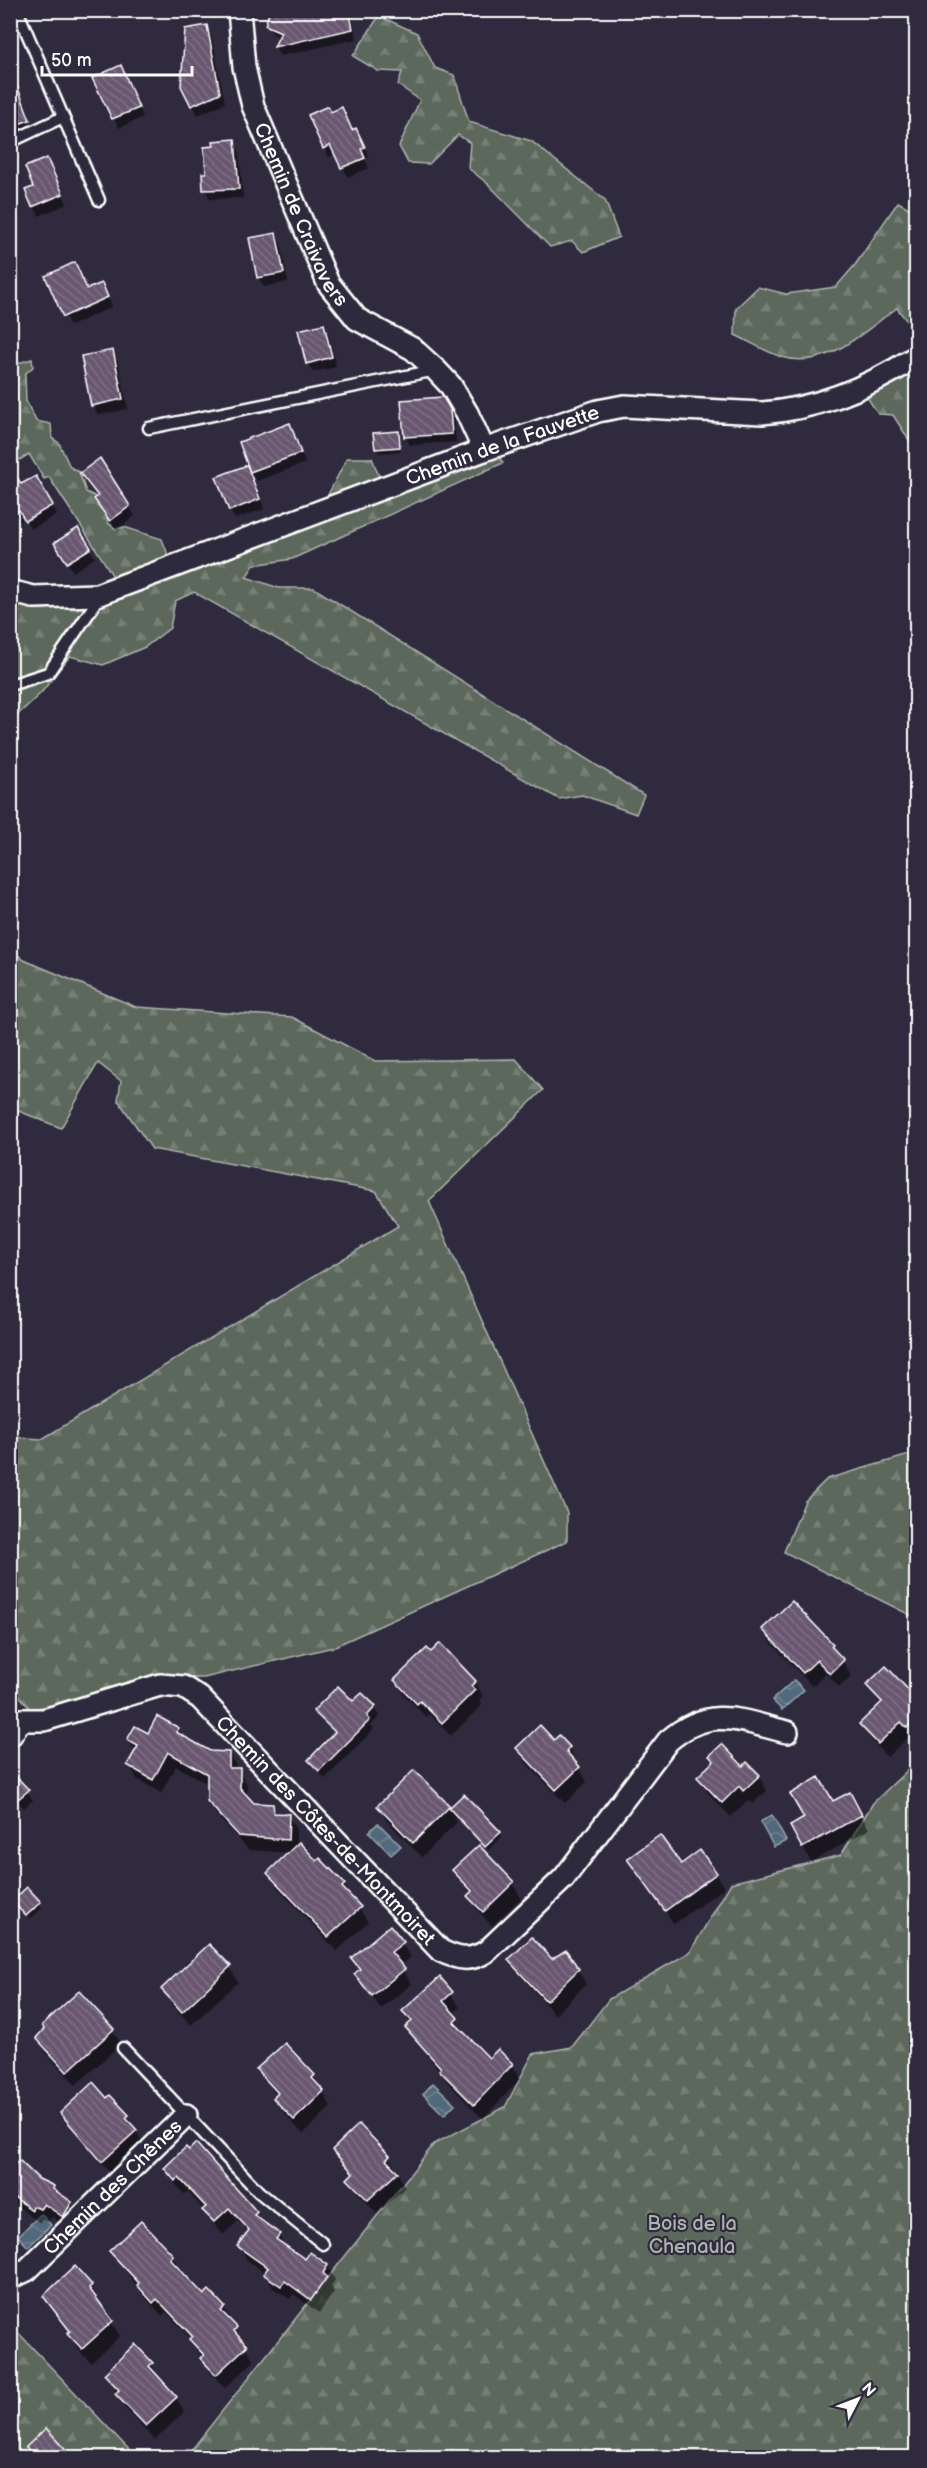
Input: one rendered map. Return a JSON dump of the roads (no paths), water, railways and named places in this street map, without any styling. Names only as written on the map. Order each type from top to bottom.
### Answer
[{"type":"street","name":"Chemin de Craivavers","points":[[239,10],[244,67],[253,106],[328,283],[357,319],[413,349],[451,386],[467,413],[484,450]]},
{"type":"street","name":"Chemin de la Fauvette","points":[[10,591],[33,597],[97,595],[484,450],[598,411],[624,406],[762,413],[810,407],[869,384],[916,357]]},
{"type":"street","name":"Chemin des Côtes-de-Montmoiret","points":[[14,1722],[44,1720],[160,1685],[183,1687],[200,1698],[441,1951],[465,1960],[476,1958],[487,1951],[564,1878],[668,1741],[679,1732],[694,1722],[734,1718],[787,1732]]},
{"type":"street","name":"Chemin des Chênes","points":[[10,2278],[27,2270],[186,2115]]},
{"type":"lane","points":[[17,10],[99,200]]},
{"type":"lane","points":[[10,142],[63,117]]},
{"type":"lane","points":[[149,428],[436,370]]},
{"type":"lane","points":[[10,685],[48,673],[93,607],[97,595]]},
{"type":"lane","name":"Chemin des Chênes","points":[[123,2048],[260,2192],[323,2244]]},
{"type":"water","points":[[794,1680],[804,1690],[782,1710],[772,1700]]},
{"type":"water","points":[[772,1815],[786,1841],[774,1847],[760,1822]]},
{"type":"water","points":[[378,1823],[401,1846],[391,1855],[369,1832]]},
{"type":"water","points":[[433,2083],[455,2104],[444,2115],[423,2094]]},
{"type":"water","points":[[41,2214],[51,2225],[28,2247],[18,2236]]},
{"type":"park label","name":"Bois de la Chenaula","points":[[692,2234]]}]
